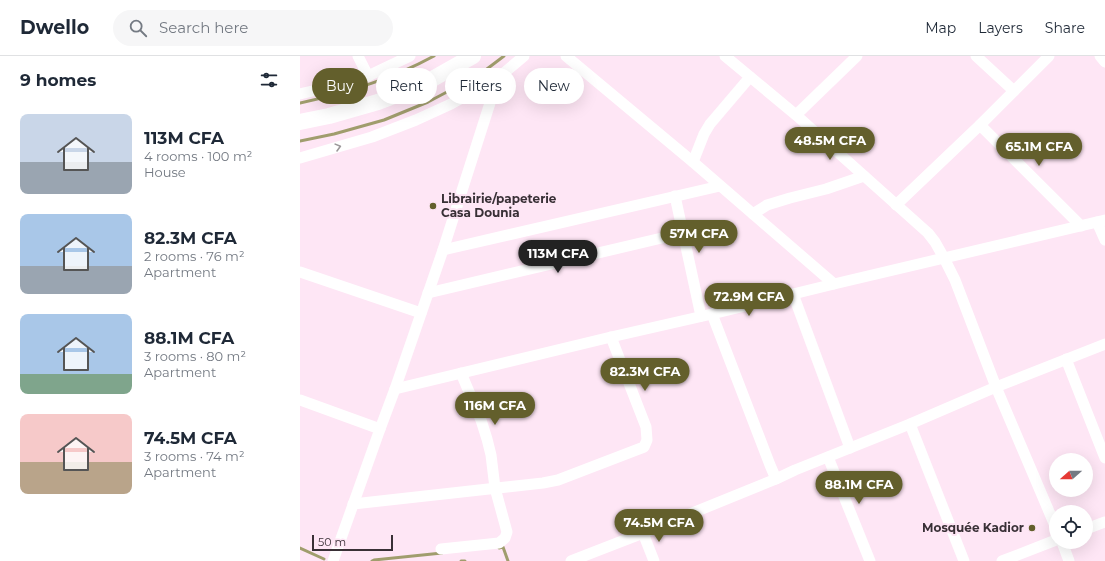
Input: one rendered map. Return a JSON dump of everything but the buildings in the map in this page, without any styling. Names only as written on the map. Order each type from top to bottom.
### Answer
[{"type":"highway","points":[[300,122],[329,116],[378,102],[420,86],[473,56]]},
{"type":"street","points":[[358,56],[364,68]]},
{"type":"street","points":[[368,76],[410,56]]},
{"type":"street","points":[[510,68],[524,56]]},
{"type":"street","points":[[566,56],[693,162],[834,284]]},
{"type":"street","points":[[725,56],[796,115],[928,233],[935,242],[955,280],[996,387],[1049,512]]},
{"type":"street","points":[[796,115],[857,56]]},
{"type":"street","points":[[976,56],[1014,91]]},
{"type":"street","points":[[896,205],[980,125],[1049,56]]},
{"type":"street","points":[[1100,56],[1105,62]]},
{"type":"street","points":[[693,162],[704,134],[710,124],[750,77]]},
{"type":"street","points":[[300,94],[312,91]]},
{"type":"street","points":[[300,158],[372,137],[416,120],[451,104]]},
{"type":"street","points":[[333,561],[443,250],[490,104]]},
{"type":"street","points":[[980,125],[1081,226]]},
{"type":"street","points":[[753,214],[767,205],[826,189],[864,176]]},
{"type":"street","points":[[443,250],[720,186]]},
{"type":"street","points":[[675,196],[683,233],[706,315],[776,479]]},
{"type":"street","points":[[395,388],[1101,221],[1105,240]]},
{"type":"street","points":[[428,293],[683,233]]},
{"type":"street","points":[[300,272],[421,313]]},
{"type":"street","points":[[794,294],[850,448]]},
{"type":"street","points":[[353,504],[543,483],[558,480],[644,447],[648,440],[646,427],[611,337]]},
{"type":"street","points":[[571,561],[776,479],[996,387],[1105,344]]},
{"type":"street","points":[[1066,359],[1105,458]]},
{"type":"street","points":[[441,549],[499,543],[505,538],[507,532],[495,488],[491,455],[487,439],[481,420],[461,373]]},
{"type":"street","points":[[300,400],[380,429]]},
{"type":"street","points":[[910,424],[964,561]]},
{"type":"street","points":[[828,457],[870,561]]},
{"type":"street","points":[[1093,526],[1105,522]]},
{"type":"street","points":[[643,533],[654,561]]},
{"type":"street","points":[[1002,561],[1049,543]]},
{"type":"street","points":[[1065,549],[1069,561]]},
{"type":"waterway","points":[[300,103],[335,95],[369,84],[402,72],[434,56]]},
{"type":"waterway","points":[[300,141],[334,134],[384,120],[428,102],[479,75],[504,56]]},
{"type":"waterway","points":[[499,548],[503,547],[508,561]]},
{"type":"waterway","points":[[300,548],[324,559]]},
{"type":"waterway","points":[[372,561],[442,553]]},
{"type":"place","name":"Librairie/papeterie Casa Dounia","points":[[433,206]]},
{"type":"place","name":"Mosquée Kadior","points":[[1032,528]]}]
